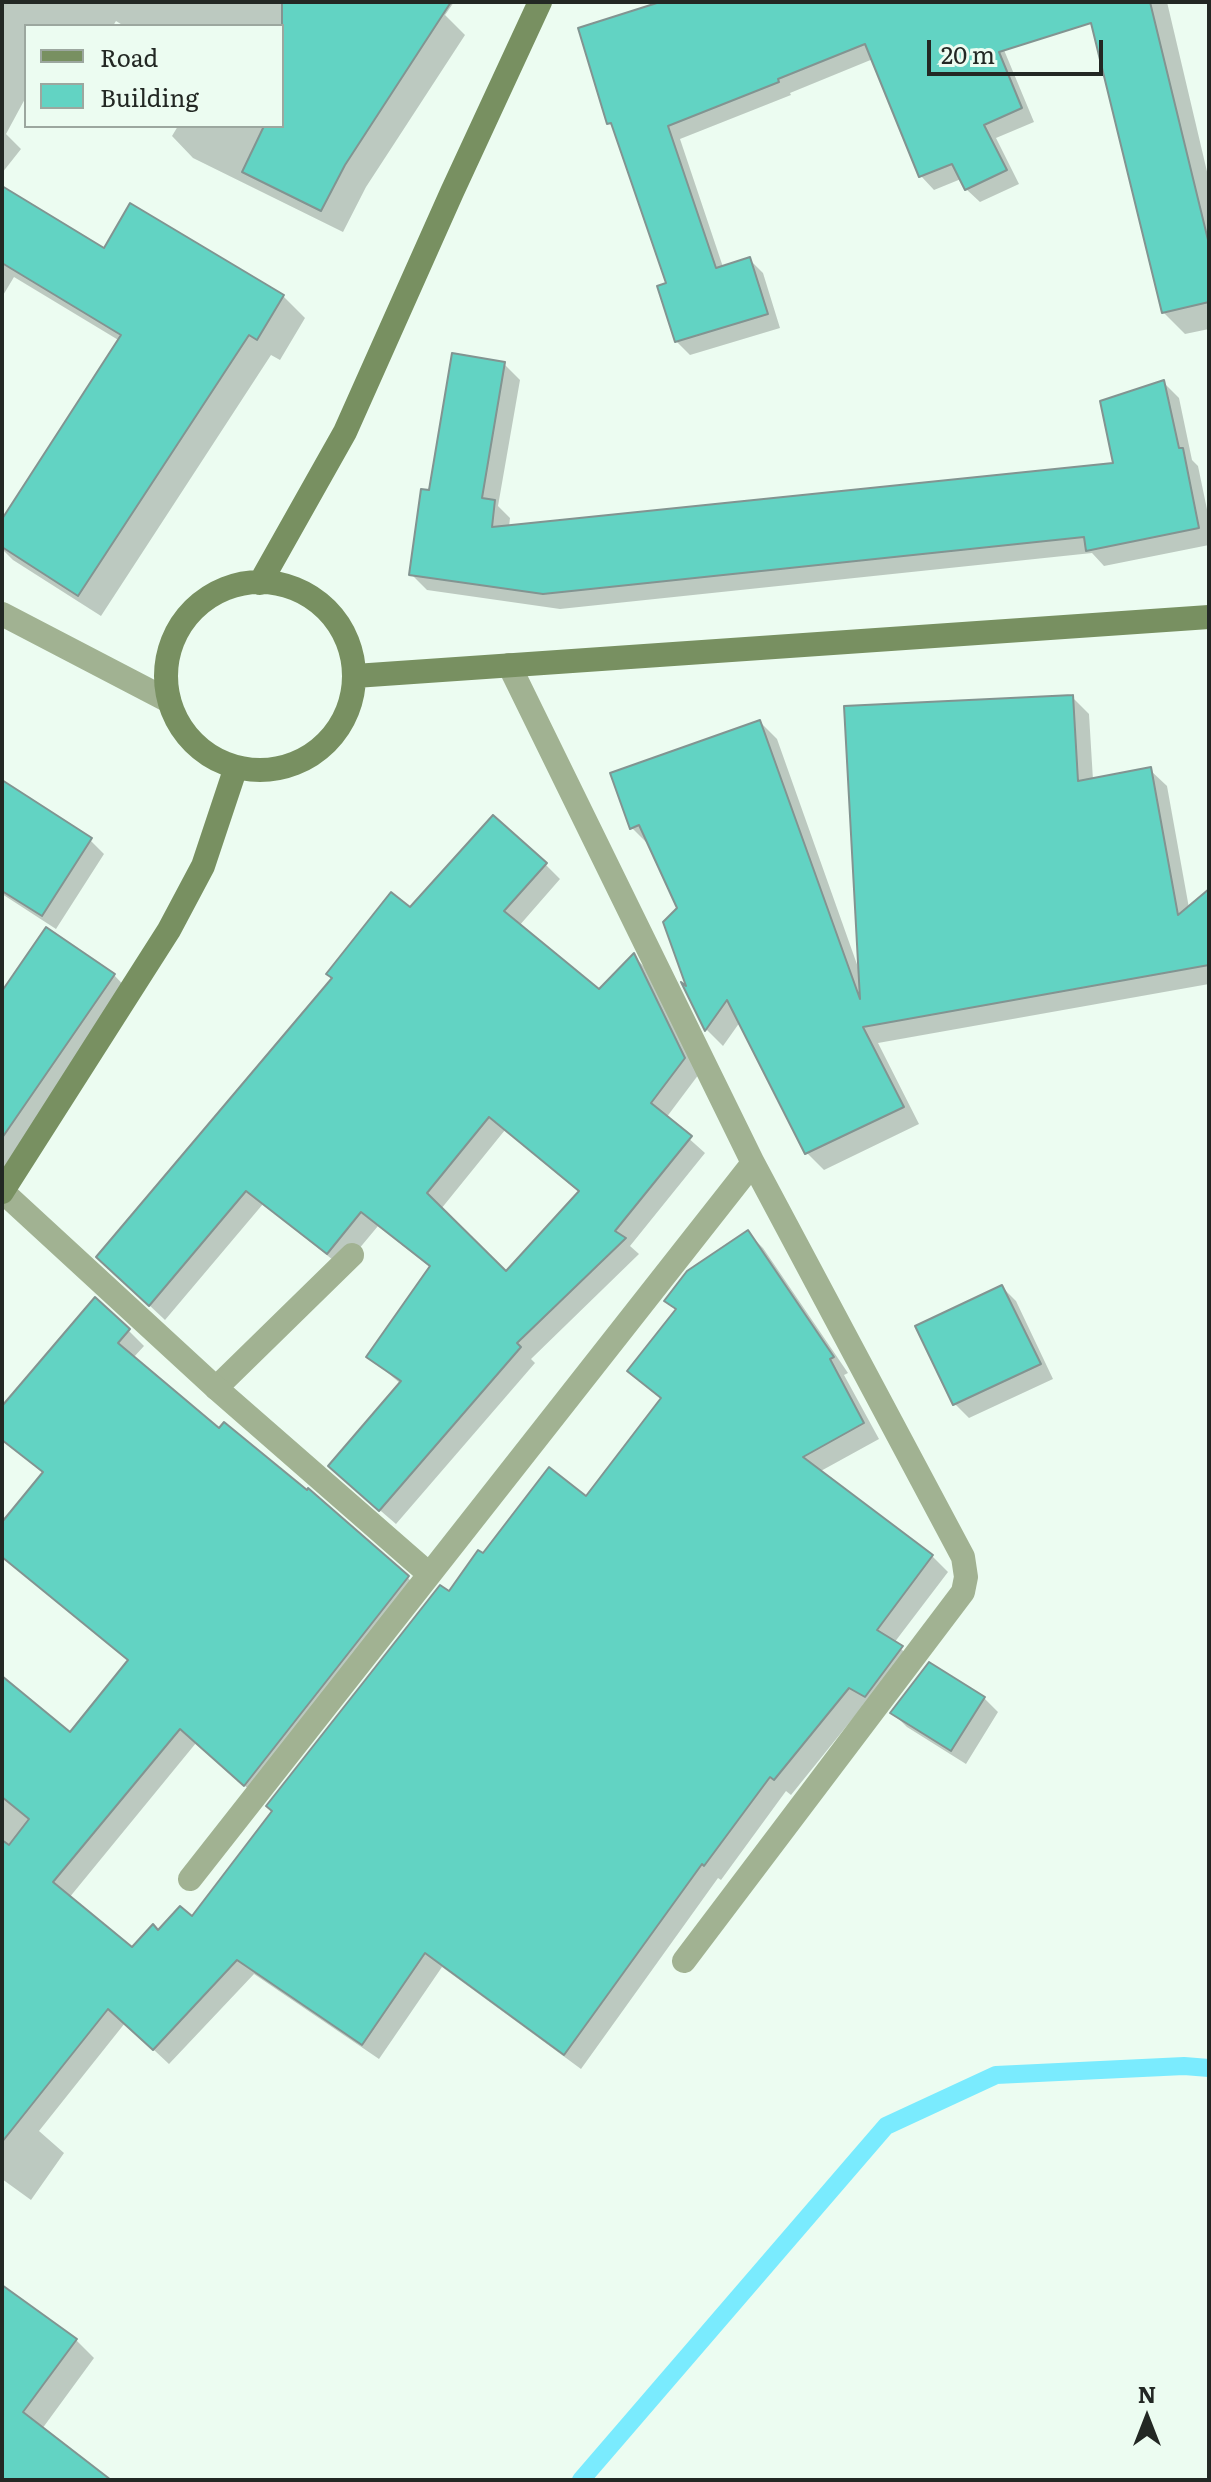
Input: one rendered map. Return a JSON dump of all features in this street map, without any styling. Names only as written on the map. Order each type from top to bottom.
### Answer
[{"type":"main road","points":[[260,583],[345,432],[540,2]]},
{"type":"main road","points":[[260,583],[284,586],[307,594],[327,610],[342,629],[351,652],[355,676],[351,700],[342,724],[327,743],[307,758],[285,767],[260,771],[213,759],[194,743],[179,724],[169,701],[165,677],[169,653],[178,629],[193,610],[213,595],[235,586],[260,583]]},
{"type":"main road","points":[[355,676],[1209,617]]},
{"type":"main road","points":[[2,1191],[169,930],[203,866],[236,767]]},
{"type":"street","points":[[2,614],[169,701]]},
{"type":"street","points":[[509,665],[753,1163],[963,1557],[966,1577],[963,1592],[684,1961]]},
{"type":"street","points":[[190,1879],[753,1163]]},
{"type":"street","points":[[2,1191],[216,1388],[429,1574]]},
{"type":"street","points":[[216,1388],[352,1255]]},
{"type":"building","points":[[282,2],[451,2],[345,165],[321,211],[242,172],[263,128],[284,128]]},
{"type":"building","points":[[660,2],[1150,2],[1209,244],[1209,302],[1162,313],[1091,23],[999,52],[1022,108],[984,125],[1007,170],[965,190],[952,164],[919,177],[865,44],[668,126],[716,268],[750,257],[768,314],[675,342],[657,286],[666,283],[611,123],[607,124],[578,28]]},
{"type":"building","points":[[2,186],[104,248],[130,203],[284,295],[257,340],[249,335],[78,596],[2,547],[2,519],[121,335],[2,263]]},
{"type":"building","points":[[452,353],[505,362],[482,498],[495,500],[492,527],[1113,463],[1100,401],[1164,380],[1179,448],[1183,448],[1199,528],[1086,551],[1084,537],[543,594],[409,575],[421,489],[429,490]]},
{"type":"building","points":[[1073,695],[1078,781],[1151,767],[1178,915],[1209,889],[1209,965],[863,1027],[904,1107],[805,1154],[727,1000],[705,1031],[681,982],[686,986],[663,922],[677,908],[639,825],[630,829],[610,773],[760,720],[860,999],[844,706]]},
{"type":"building","points":[[2,780],[92,838],[42,916],[2,891]]},
{"type":"building","points":[[493,815],[547,863],[504,911],[599,989],[634,953],[685,1058],[651,1103],[692,1136],[615,1231],[626,1238],[517,1343],[521,1347],[379,1511],[328,1466],[401,1381],[366,1357],[430,1266],[361,1212],[327,1254],[246,1191],[149,1306],[96,1257],[332,978],[326,974],[391,892],[410,907]],"holes":[[[489,1117],[579,1191],[506,1271],[427,1193]]]},
{"type":"building","points":[[46,927],[115,974],[2,1138],[2,991]]},
{"type":"building","points":[[748,1230],[834,1357],[830,1359],[864,1423],[803,1457],[933,1555],[877,1630],[903,1646],[865,1697],[849,1688],[774,1780],[770,1777],[704,1866],[702,1864],[564,2055],[425,1953],[362,2045],[237,1960],[153,2050],[108,2009],[2,2142],[2,1840],[9,1845],[29,1819],[2,1797],[2,1676],[70,1732],[128,1660],[2,1557],[2,1522],[43,1472],[2,1440],[2,1406],[95,1297],[130,1329],[118,1343],[219,1428],[224,1422],[308,1488],[409,1576],[244,1786],[180,1729],[53,1882],[132,1947],[153,1924],[158,1930],[180,1906],[192,1916],[272,1811],[266,1806],[440,1585],[449,1591],[478,1550],[483,1553],[549,1467],[586,1496],[661,1398],[627,1371],[676,1309],[664,1301],[687,1271]]},
{"type":"building","points":[[1002,1285],[1041,1364],[953,1405],[915,1326]]},
{"type":"building","points":[[929,1662],[985,1697],[951,1751],[890,1713]]},
{"type":"building","points":[[2,2285],[77,2339],[23,2412],[111,2480],[2,2480]]},
{"type":"waterway","points":[[581,2480],[886,2126],[996,2075],[1184,2066],[1209,2068]]}]
